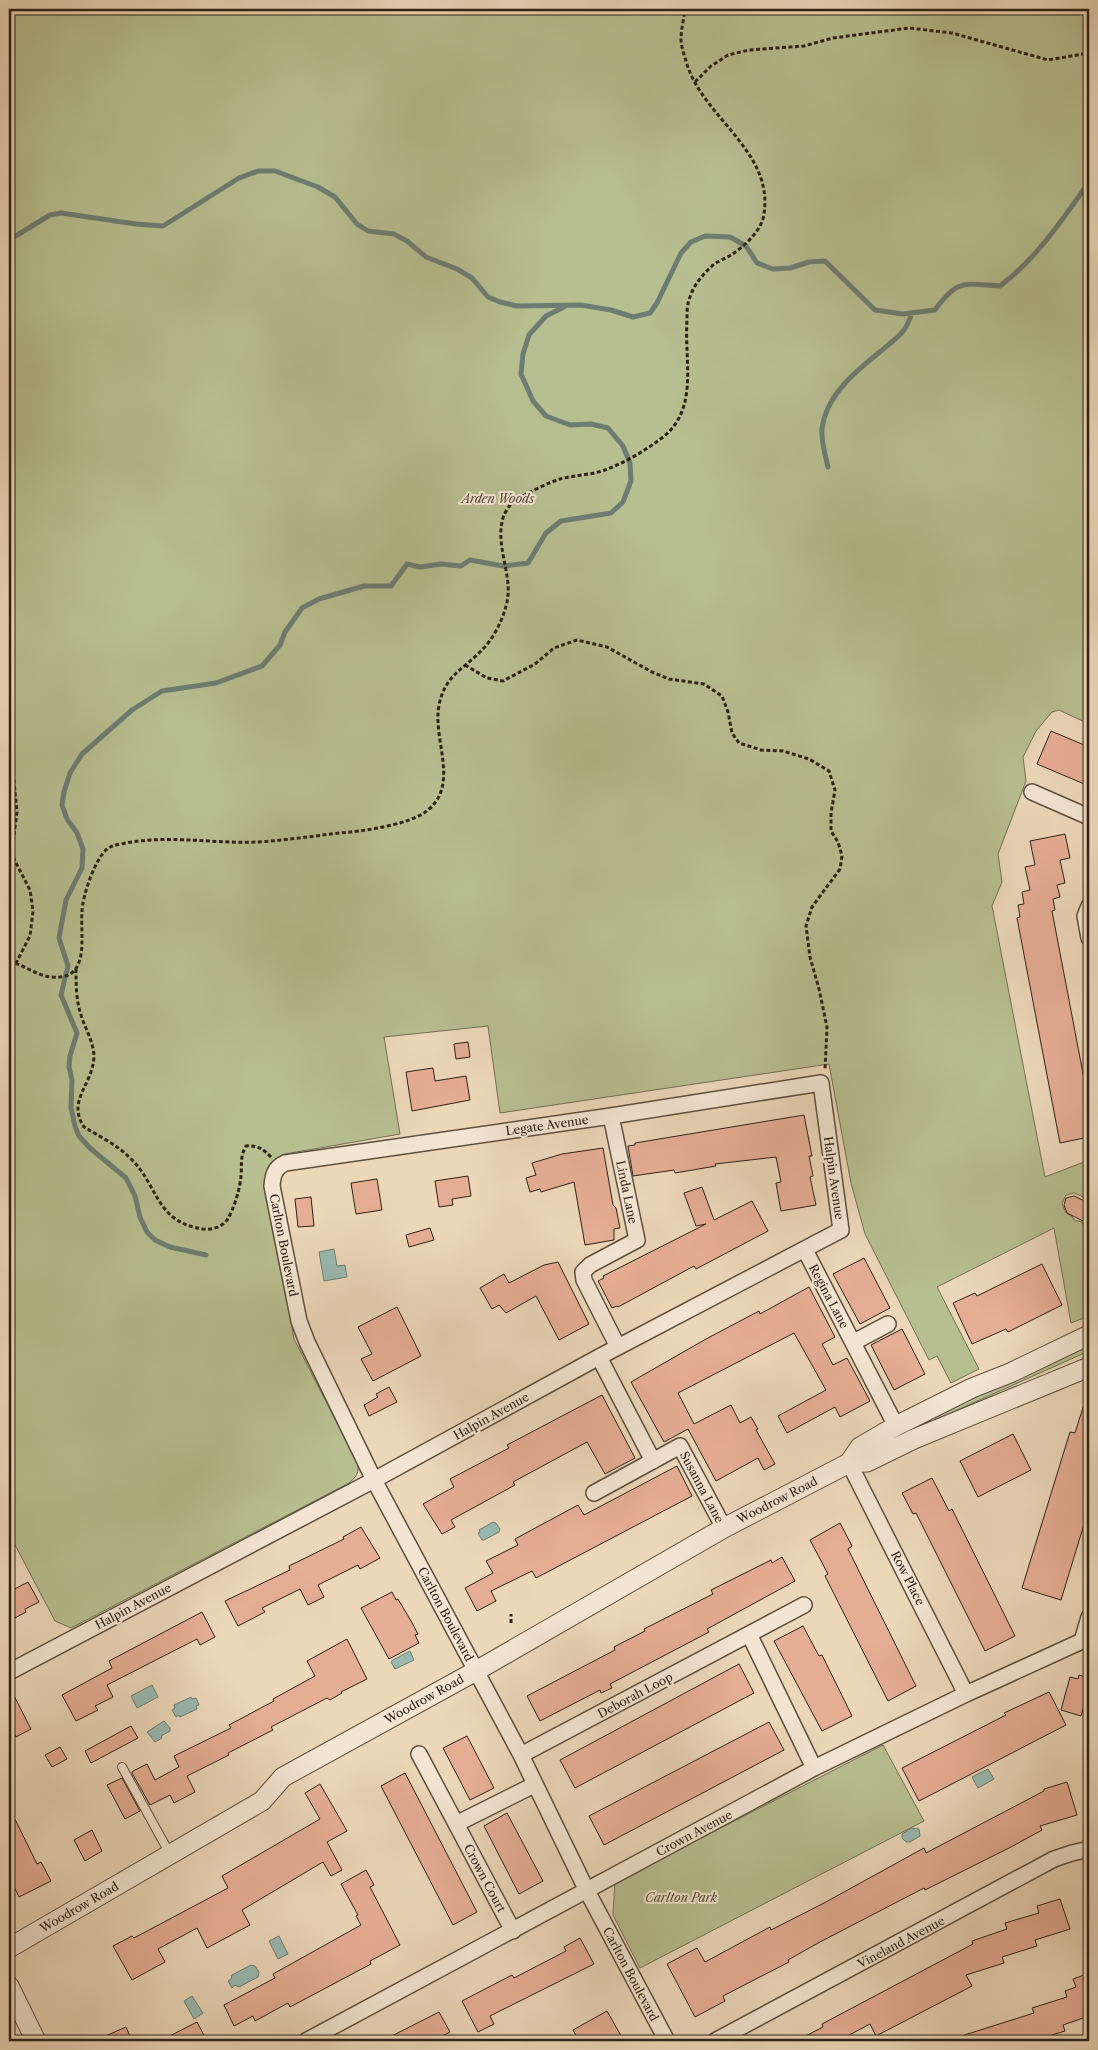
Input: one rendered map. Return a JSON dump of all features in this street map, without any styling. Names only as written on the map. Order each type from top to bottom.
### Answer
[{"type":"street","points":[[1032,792],[1089,817]]},
{"type":"street","points":[[1089,906],[1085,916],[1089,938]]},
{"type":"street","name":"Legate Avenue","points":[[277,1168],[295,1162],[611,1116],[823,1076]]},
{"type":"street","name":"Halpin Avenue","points":[[9,1672],[374,1480],[599,1357],[841,1230],[823,1076]]},
{"type":"street","name":"Linda Lane","points":[[611,1116],[637,1240],[590,1265],[583,1272],[584,1280],[618,1347]]},
{"type":"street","name":"Carlton Boulevard","points":[[277,1168],[272,1186],[299,1321],[307,1342],[374,1480],[521,1755],[587,1891],[667,2041]]},
{"type":"street","name":"Regina Lane","points":[[805,1250],[896,1426]]},
{"type":"street","name":"Regina Lane","points":[[854,1342],[888,1324]]},
{"type":"street","name":"Woodrow Road","points":[[849,1463],[860,1447],[896,1426],[972,1388],[1010,1373],[1089,1335]]},
{"type":"street","points":[[599,1357],[653,1461]]},
{"type":"street","name":"Woodrow Road","points":[[9,1948],[262,1800],[283,1777],[476,1671],[724,1528],[849,1463],[867,1462],[914,1439],[1089,1367]]},
{"type":"street","name":"Susanna Lane","points":[[594,1492],[680,1446],[724,1528]]},
{"type":"street","name":"Row Place","points":[[849,1463],[966,1694]]},
{"type":"street","name":"Deborah Loop","points":[[521,1755],[750,1636],[804,1605]]},
{"type":"street","points":[[1086,1642],[1089,1617]]},
{"type":"street","points":[[750,1636],[814,1768]]},
{"type":"street","name":"Crown Avenue","points":[[306,2041],[814,1768],[966,1694],[1086,1642]]},
{"type":"street","name":"Crown Court","points":[[419,1754],[513,1931]]},
{"type":"street","points":[[456,1824],[534,1785]]},
{"type":"street","name":"Vineland Avenue","points":[[715,2041],[1054,1860],[1072,1852],[1089,1849]]},
{"type":"street","points":[[9,1986],[36,2041]]},
{"type":"lane","points":[[122,1767],[170,1854]]},
{"type":"path","points":[[277,1168],[260,1147],[254,1145],[246,1146],[242,1152],[241,1177],[227,1220],[220,1227],[209,1230],[193,1228],[165,1210],[156,1198],[142,1171],[129,1156],[84,1127],[77,1112],[78,1104],[92,1072],[94,1054],[78,1006],[76,968],[83,951],[82,906],[98,861],[108,847],[130,842],[193,838],[224,842],[260,842],[366,830],[396,824],[423,814],[437,800],[445,775],[439,734],[438,708],[451,677],[482,650],[498,628],[508,603],[507,578],[502,545],[503,517],[510,503],[557,480],[605,470],[616,465],[663,438],[680,420],[685,406],[688,370],[686,333],[688,301],[696,284],[714,264],[734,254],[755,234],[764,217],[764,186],[752,159],[733,131],[704,100],[689,72],[681,42],[685,9]]},
{"type":"path","points":[[694,82],[710,66],[728,55],[750,50],[804,46],[833,38],[909,28],[952,33],[1048,60],[1089,54]]},
{"type":"path","points":[[465,665],[487,678],[503,681],[535,664],[554,648],[577,640],[607,647],[652,672],[669,679],[704,684],[722,696],[728,712],[732,733],[739,743],[761,750],[783,751],[809,758],[829,771],[835,790],[831,813],[831,831],[838,842],[842,856],[840,869],[812,907],[806,926],[810,957],[827,1027],[823,1076]]},
{"type":"path","points":[[9,754],[12,762],[16,812],[13,843],[14,859],[30,890],[33,911],[30,936],[16,963]]},
{"type":"path","points":[[9,962],[53,978],[65,976],[76,968]]},
{"type":"path","points":[[511,1614],[511,1623]]},
{"type":"green space","name":"Arden Woods","points":[[9,9],[1089,9],[1089,724],[1059,710],[1052,712],[1036,731],[1023,757],[1026,781],[998,854],[1002,882],[992,906],[1045,1177],[1089,1160],[1089,1196],[1086,1198],[1074,1193],[1066,1195],[1062,1204],[1066,1213],[1072,1216],[1074,1220],[1082,1222],[1089,1240],[1089,1316],[1071,1323],[1054,1228],[937,1287],[979,1369],[951,1383],[937,1356],[929,1360],[865,1234],[851,1183],[829,1064],[500,1113],[488,1026],[384,1037],[400,1134],[285,1154],[276,1158],[270,1164],[266,1176],[294,1339],[357,1462],[358,1471],[356,1476],[349,1483],[71,1628],[55,1621],[14,1543],[9,1545]]},
{"type":"green space","points":[[1089,1345],[1089,1351],[935,1420],[936,1417],[987,1391]]},
{"type":"green space","name":"Carlton Park","points":[[883,1745],[924,1821],[640,1968],[613,1915],[615,1882]]},
{"type":"water","points":[[334,1249],[337,1266],[345,1265],[347,1277],[324,1281],[319,1252]]},
{"type":"water","points":[[493,1522],[500,1529],[499,1532],[482,1540],[478,1533],[480,1532],[479,1530]]},
{"type":"water","points":[[410,1651],[414,1660],[395,1669],[391,1662]]},
{"type":"water","points":[[152,1685],[158,1697],[137,1708],[131,1696]]},
{"type":"water","points":[[191,1697],[192,1699],[196,1698],[199,1705],[196,1706],[197,1709],[176,1717],[172,1710],[175,1708],[174,1705]]},
{"type":"water","points":[[164,1721],[170,1728],[170,1731],[155,1742],[147,1732]]},
{"type":"water","points":[[988,1769],[994,1779],[978,1788],[972,1777]]},
{"type":"water","points":[[912,1828],[919,1829],[920,1836],[910,1842],[906,1842],[902,1838],[902,1834]]},
{"type":"water","points":[[279,1936],[288,1954],[278,1959],[269,1941]]},
{"type":"water","points":[[251,1965],[255,1966],[259,1972],[258,1977],[239,1987],[235,1985],[232,1988],[228,1981],[232,1975]]},
{"type":"water","points":[[192,1996],[203,2013],[194,2019],[184,2001]]},
{"type":"building","points":[[1051,731],[1089,747],[1089,786],[1037,764]]},
{"type":"building","points":[[1065,834],[1070,858],[1060,860],[1065,883],[1057,885],[1060,897],[1053,899],[1055,910],[1052,911],[1089,1105],[1089,1137],[1060,1143],[1017,918],[1020,917],[1018,905],[1024,904],[1022,892],[1030,890],[1025,867],[1035,865],[1030,841]]},
{"type":"building","points":[[468,1042],[470,1057],[456,1059],[454,1044]]},
{"type":"building","points":[[433,1068],[435,1081],[466,1076],[470,1100],[412,1111],[406,1072]]},
{"type":"building","points":[[804,1115],[812,1156],[809,1156],[813,1176],[810,1177],[816,1205],[781,1211],[776,1183],[781,1182],[776,1157],[715,1164],[716,1166],[675,1173],[674,1170],[633,1176],[628,1146],[635,1145],[635,1143]]},
{"type":"building","points":[[603,1148],[613,1205],[616,1208],[620,1228],[614,1229],[614,1240],[585,1245],[574,1182],[541,1192],[540,1189],[530,1192],[526,1178],[536,1175],[532,1163],[562,1154]]},
{"type":"building","points":[[468,1176],[471,1196],[452,1199],[453,1205],[439,1207],[435,1181]]},
{"type":"building","points":[[377,1179],[382,1210],[356,1214],[351,1183]]},
{"type":"building","points":[[702,1187],[714,1220],[752,1201],[768,1231],[696,1269],[694,1266],[618,1307],[612,1308],[598,1281],[604,1278],[603,1276],[706,1224],[696,1226],[684,1193]]},
{"type":"building","points":[[1074,1196],[1089,1203],[1089,1224],[1067,1213],[1064,1205],[1066,1198]]},
{"type":"building","points":[[311,1197],[314,1226],[298,1227],[295,1199]]},
{"type":"building","points":[[430,1228],[434,1240],[409,1247],[406,1235]]},
{"type":"building","points":[[864,1258],[890,1308],[860,1324],[833,1274]]},
{"type":"building","points":[[558,1262],[589,1324],[559,1340],[536,1296],[506,1313],[499,1305],[492,1309],[480,1288],[504,1274],[509,1283],[544,1265]]},
{"type":"building","points":[[1042,1264],[1062,1305],[1008,1332],[1006,1329],[972,1344],[953,1303],[975,1293],[977,1296]]},
{"type":"building","points":[[809,1287],[835,1337],[822,1344],[833,1365],[847,1358],[870,1401],[840,1417],[835,1407],[787,1433],[778,1416],[826,1390],[794,1333],[678,1393],[694,1424],[731,1405],[740,1423],[751,1417],[775,1464],[764,1470],[758,1458],[716,1481],[688,1429],[664,1442],[631,1382],[706,1339],[759,1311],[760,1314]]},
{"type":"building","points":[[397,1307],[421,1356],[373,1381],[361,1359],[372,1354],[358,1327]]},
{"type":"building","points":[[902,1329],[925,1374],[894,1390],[871,1345]]},
{"type":"building","points":[[389,1387],[397,1402],[369,1416],[364,1405],[378,1397],[376,1394]]},
{"type":"building","points":[[602,1395],[635,1458],[605,1474],[587,1442],[513,1482],[515,1485],[451,1520],[455,1527],[442,1534],[423,1504],[454,1487],[450,1479],[509,1448],[507,1445]]},
{"type":"building","points":[[1086,1398],[1089,1398],[1089,1508],[1061,1600],[1022,1588],[1070,1432],[1075,1433]]},
{"type":"building","points":[[1013,1434],[1031,1470],[978,1497],[960,1461]]},
{"type":"building","points":[[677,1466],[692,1496],[536,1578],[532,1571],[491,1591],[496,1601],[477,1611],[465,1588],[493,1573],[486,1561],[518,1545],[515,1539],[578,1505],[584,1515]]},
{"type":"building","points":[[932,1478],[949,1511],[952,1509],[1015,1636],[985,1651],[916,1513],[913,1514],[902,1493]]},
{"type":"building","points":[[840,1523],[852,1546],[848,1549],[916,1686],[888,1701],[825,1576],[828,1574],[810,1540]]},
{"type":"building","points":[[361,1527],[380,1558],[360,1569],[358,1565],[318,1585],[324,1597],[308,1605],[300,1589],[262,1608],[265,1612],[238,1626],[225,1601],[290,1570],[289,1566],[344,1539],[343,1537]]},
{"type":"building","points":[[782,1557],[795,1581],[707,1629],[709,1632],[610,1684],[612,1688],[601,1693],[600,1690],[540,1721],[527,1696],[615,1650],[614,1647],[645,1631],[644,1629],[713,1594],[711,1590],[771,1560],[772,1563]]},
{"type":"building","points":[[28,1582],[39,1602],[25,1609],[26,1612],[9,1621],[9,1592]]},
{"type":"building","points":[[392,1592],[418,1634],[415,1635],[419,1643],[389,1659],[361,1608]]},
{"type":"building","points":[[202,1612],[215,1637],[200,1645],[197,1639],[107,1685],[113,1697],[95,1706],[98,1710],[76,1721],[62,1695],[112,1668],[109,1661]]},
{"type":"building","points":[[803,1626],[819,1656],[822,1655],[852,1716],[822,1731],[774,1641]]},
{"type":"building","points":[[347,1639],[367,1679],[341,1692],[330,1700],[327,1698],[271,1727],[273,1730],[187,1776],[195,1792],[174,1803],[170,1795],[150,1805],[132,1773],[133,1771],[147,1764],[155,1780],[179,1767],[174,1756],[231,1728],[229,1725],[315,1676],[307,1661]]},
{"type":"building","points":[[739,1664],[754,1693],[575,1788],[560,1760]]},
{"type":"building","points":[[1079,1675],[1089,1678],[1089,1688],[1081,1716],[1061,1710],[1070,1677],[1078,1679]]},
{"type":"building","points":[[9,1686],[31,1729],[16,1737],[9,1723]]},
{"type":"building","points":[[1049,1692],[1066,1725],[919,1801],[902,1768],[1006,1715],[1004,1713]]},
{"type":"building","points":[[769,1722],[784,1750],[604,1845],[589,1816]]},
{"type":"building","points":[[131,1726],[138,1738],[91,1763],[85,1751]]},
{"type":"building","points":[[467,1736],[494,1788],[470,1800],[443,1748]]},
{"type":"building","points":[[60,1747],[67,1759],[52,1767],[45,1755]]},
{"type":"building","points":[[405,1773],[477,1912],[453,1925],[381,1786]]},
{"type":"building","points":[[122,1778],[140,1811],[125,1819],[107,1785]]},
{"type":"building","points":[[1067,1782],[1077,1815],[1040,1826],[1042,1830],[1011,1847],[925,1890],[924,1888],[818,1943],[788,1960],[789,1962],[723,1996],[725,2001],[695,2017],[667,1964],[697,1948],[705,1962],[770,1927],[771,1930],[824,1903],[924,1848],[926,1853],[1044,1791],[1044,1789]]},
{"type":"building","points":[[320,1784],[347,1831],[327,1842],[342,1870],[331,1876],[323,1862],[242,1910],[250,1925],[207,1948],[197,1928],[158,1949],[165,1962],[132,1980],[113,1946],[132,1936],[134,1938],[228,1888],[222,1876],[320,1819],[305,1793]]},
{"type":"building","points":[[9,1807],[37,1864],[41,1862],[51,1881],[19,1897],[9,1876]]},
{"type":"building","points":[[507,1813],[543,1881],[519,1894],[484,1826]]},
{"type":"building","points":[[92,1830],[102,1851],[85,1861],[74,1840]]},
{"type":"building","points":[[366,1870],[374,1885],[370,1887],[400,1945],[370,1961],[371,1964],[290,2007],[288,2003],[255,2021],[253,2016],[234,2026],[224,2005],[275,1978],[273,1974],[361,1925],[356,1916],[358,1915],[341,1884]]},
{"type":"building","points":[[1060,1899],[1070,1929],[1035,1940],[1037,1946],[1002,1957],[1004,1963],[966,1975],[972,1986],[876,2036],[870,2024],[838,2041],[796,2041],[823,2027],[822,2024],[973,1944],[972,1941],[1007,1929],[1005,1923],[1039,1913],[1037,1906]]},
{"type":"building","points":[[580,1938],[594,1964],[490,2016],[494,2024],[478,2032],[462,2001],[512,1975],[514,1978],[566,1951],[564,1947]]},
{"type":"building","points":[[1084,1975],[1087,1983],[1089,1983],[1089,2019],[1086,2017],[1063,2025],[1065,2031],[1033,2041],[956,2041],[955,2038],[1034,2013],[1032,2008],[1067,1997],[1065,1991],[1076,1987],[1073,1979]]},
{"type":"building","points":[[607,2011],[624,2041],[579,2041],[573,2030]]},
{"type":"building","points":[[439,2012],[450,2032],[433,2041],[382,2041]]},
{"type":"building","points":[[197,2022],[207,2041],[160,2041]]},
{"type":"building","points":[[126,2027],[132,2041],[94,2041]]},
{"type":"waterway","points":[[9,240],[50,215],[61,213],[163,226],[239,178],[258,171],[275,171],[318,187],[335,197],[357,224],[368,231],[394,234],[407,241],[426,257],[457,269],[472,278],[488,297],[517,306],[581,305],[611,310],[633,317],[650,313],[657,303],[681,253],[691,242],[705,236],[730,237],[746,246],[757,263],[773,269],[790,268],[809,262],[825,261],[875,310],[903,314],[935,310],[950,292],[963,285],[1000,286],[1037,251],[1089,182]]},
{"type":"waterway","points":[[206,1255],[170,1247],[155,1240],[147,1232],[140,1217],[135,1196],[126,1178],[90,1148],[79,1136],[75,1126],[71,1108],[72,1080],[69,1067],[70,1056],[77,1033],[61,995],[68,966],[59,938],[66,900],[82,868],[83,849],[77,833],[67,819],[62,805],[70,773],[82,754],[132,710],[162,691],[216,683],[262,666],[280,645],[285,632],[302,608],[319,599],[364,586],[391,586],[407,564],[420,567],[441,564],[461,566],[470,560],[503,566],[528,563],[546,533],[561,521],[611,513],[623,502],[631,481],[630,463],[623,446],[608,428],[591,424],[570,425],[546,416],[533,401],[521,374],[523,354],[529,335],[546,316],[564,307]]},
{"type":"waterway","points":[[828,467],[822,429],[829,405],[852,376],[900,335],[912,313]]}]
